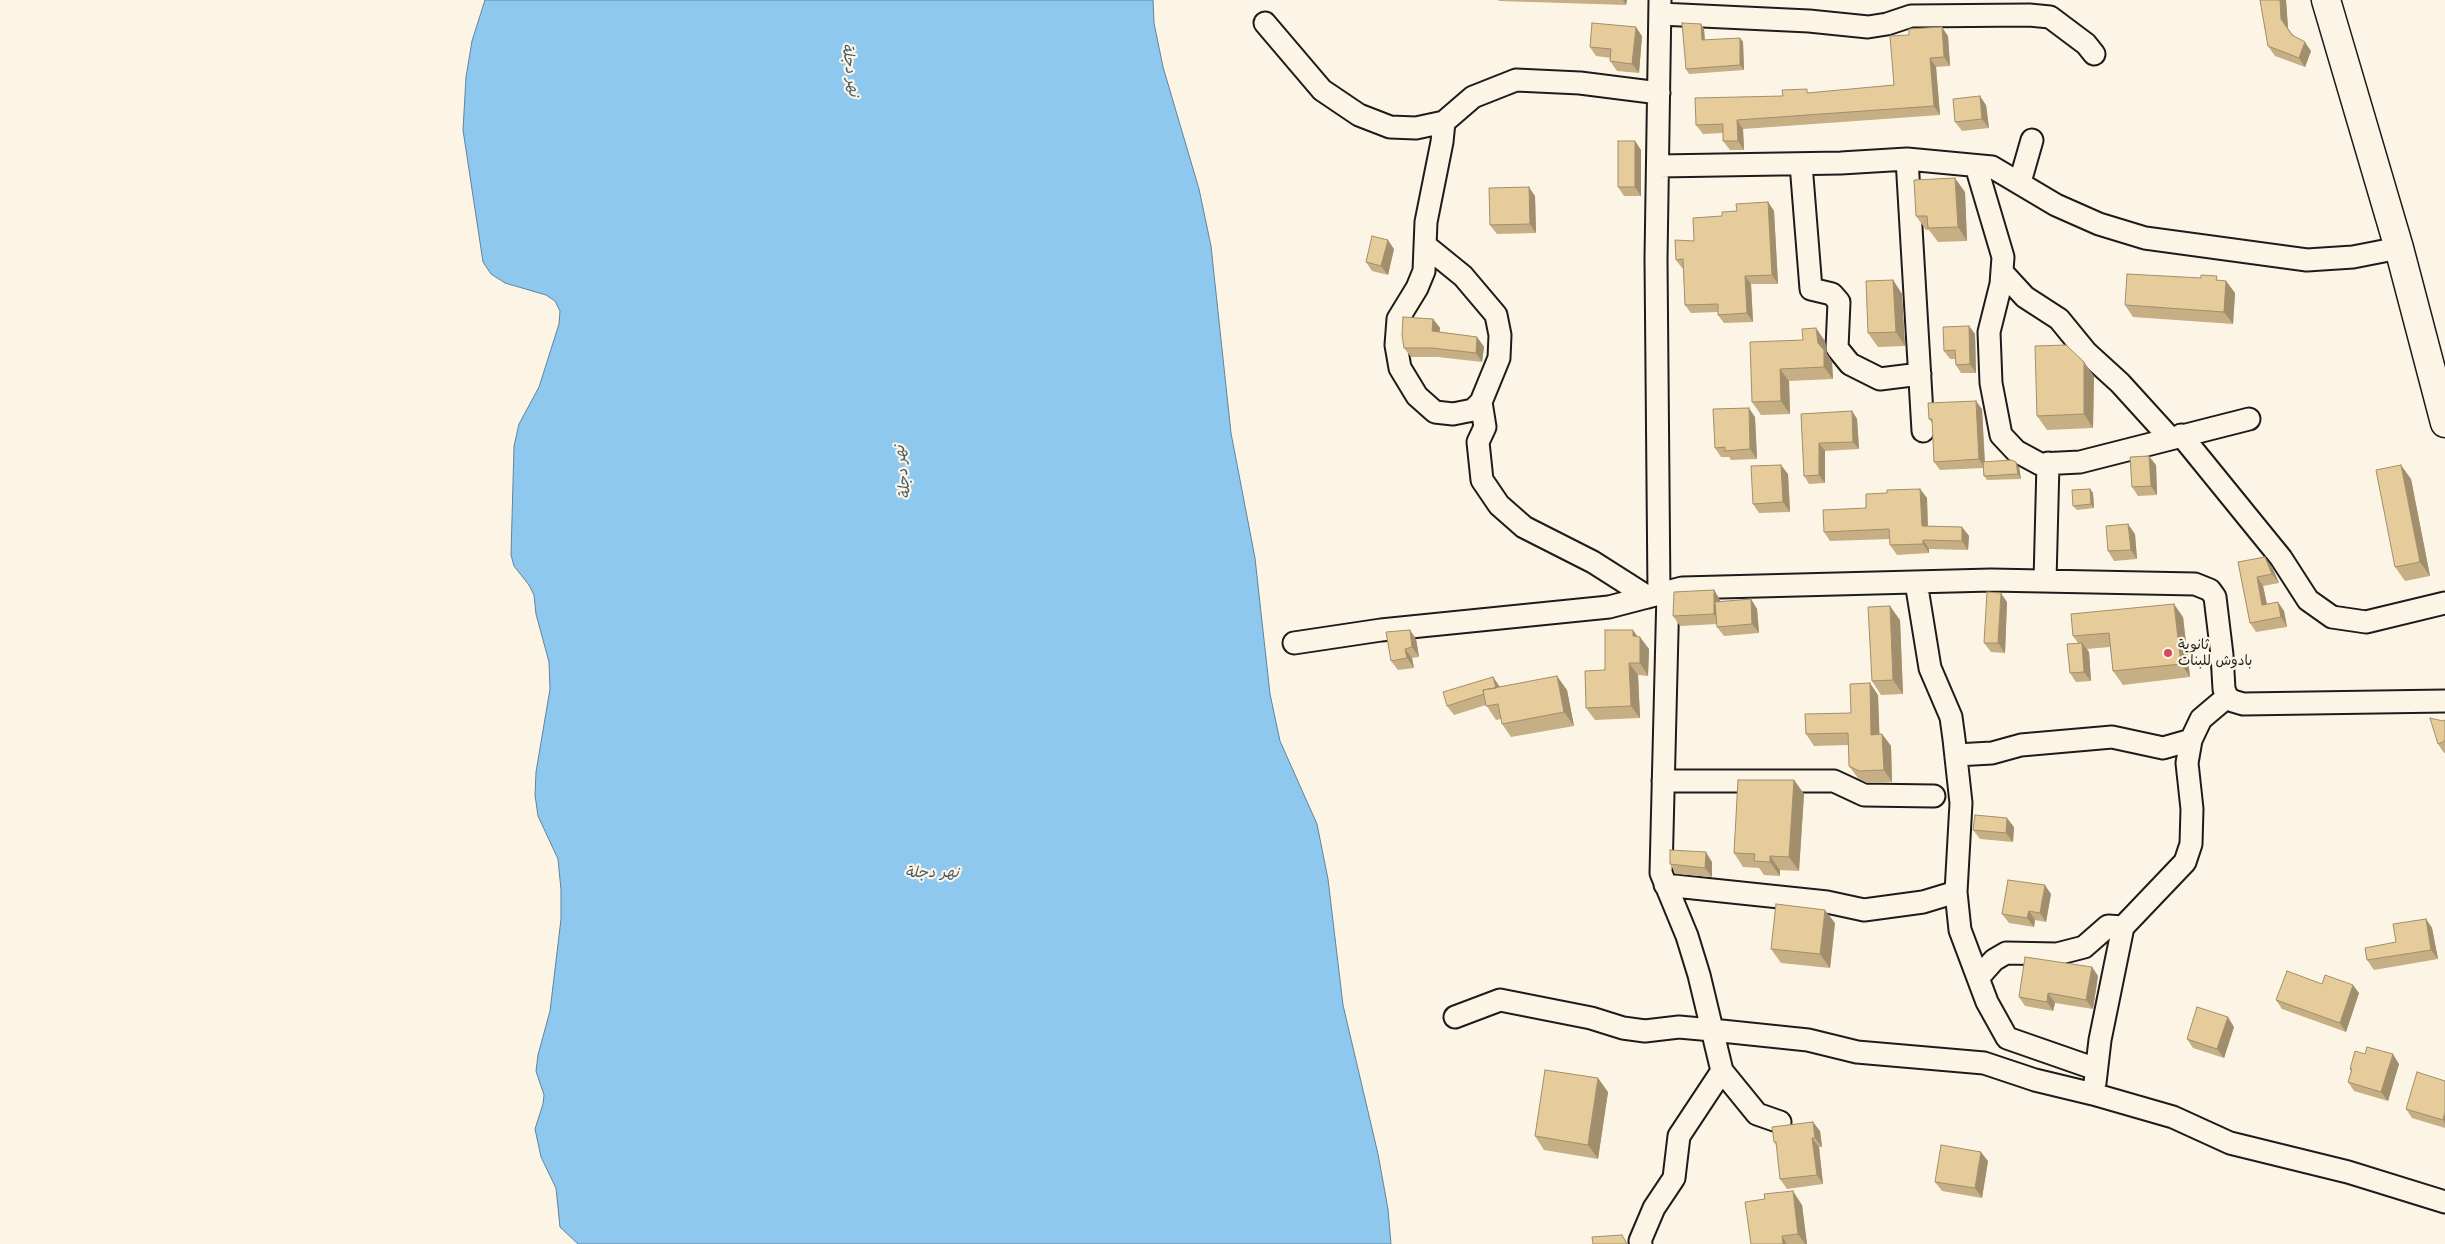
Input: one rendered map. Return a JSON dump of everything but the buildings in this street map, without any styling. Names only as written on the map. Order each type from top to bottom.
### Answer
[{"type":"street","points":[[2326,0],[2399,248],[2445,423]]},
{"type":"street","points":[[1780,1122],[1757,1114],[1722,1070],[1687,936],[1661,873],[1663,781],[1658,594],[1656,258],[1660,7],[1868,26],[1887,24],[1911,16],[2029,14],[2050,17],[2086,44],[2094,54]]},
{"type":"street","points":[[1265,23],[1322,90],[1359,115],[1390,126],[1416,128],[1444,122],[1473,98],[1516,80],[1580,84],[1659,93]]},
{"type":"street","points":[[1426,246],[1463,276],[1496,315],[1500,335],[1499,358],[1481,402],[1473,410],[1453,414],[1435,412],[1417,396],[1400,368],[1396,345],[1398,319],[1417,288],[1424,271],[1427,215],[1442,142],[1444,122]]},
{"type":"street","points":[[2020,182],[2032,140]]},
{"type":"street","points":[[1658,166],[1801,164],[1907,159],[1992,167],[2064,209],[2099,224],[2145,238],[2307,260],[2353,256],[2399,248]]},
{"type":"street","points":[[1907,159],[1923,431]]},
{"type":"street","points":[[1801,164],[1811,289],[1832,294],[1839,302],[1837,348],[1850,364],[1880,379],[1920,374]]},
{"type":"street","points":[[1976,166],[2003,257],[2002,272],[1989,332],[1991,383],[2001,435],[2016,451],[2040,464],[2080,462],[2176,436],[2249,419]]},
{"type":"street","points":[[2002,272],[2025,297],[2060,318],[2086,352],[2176,436],[2281,558],[2308,600],[2332,617],[2366,622],[2445,603]]},
{"type":"street","points":[[1481,402],[1485,427],[1478,442],[1482,480],[1499,505],[1524,527],[1658,594]]},
{"type":"street","points":[[2045,581],[2048,463]]},
{"type":"street","points":[[1294,643],[1381,630],[1609,607],[1682,588],[1916,582],[2045,581],[2195,584],[2210,590],[2215,597],[2224,689],[2227,697],[2243,704],[2445,701]]},
{"type":"street","points":[[1916,582],[1930,668],[1950,717],[1956,755],[1961,803],[1956,892],[1960,930],[1987,1002],[2007,1038],[2096,1068]]},
{"type":"street","points":[[2093,1094],[2100,1040],[2123,927],[2184,862],[2191,844],[2192,809],[2187,762],[2191,740],[2201,719],[2227,697]]},
{"type":"street","points":[[1956,755],[1992,753],[2021,745],[2112,737],[2163,748],[2191,740]]},
{"type":"street","points":[[1663,781],[1834,781],[1864,795],[1934,796]]},
{"type":"street","points":[[1665,885],[1827,902],[1864,910],[1923,902],[1956,892]]},
{"type":"street","points":[[1978,978],[1994,960],[2006,953],[2057,954],[2084,948],[2108,926],[2123,927]]},
{"type":"street","points":[[1455,1017],[1500,1000],[1591,1018],[1623,1028],[1645,1031],[1679,1027],[1712,1030],[1808,1040],[1857,1052],[1984,1063],[2035,1080],[2173,1117],[2230,1143],[2348,1172],[2445,1202]]},
{"type":"street","points":[[1641,1244],[1640,1241],[1654,1208],[1674,1178],[1679,1136],[1722,1070]]},
{"type":"water","name":"نهر دجلة","points":[[485,0],[1153,0],[1154,23],[1163,67],[1199,189],[1211,246],[1231,433],[1255,558],[1270,694],[1280,741],[1317,824],[1328,879],[1343,1005],[1378,1154],[1388,1209],[1391,1244],[578,1244],[560,1227],[556,1188],[541,1157],[535,1129],[544,1095],[536,1071],[538,1055],[550,1011],[561,919],[558,859],[538,816],[535,795],[536,772],[550,689],[549,662],[536,614],[534,595],[529,585],[514,566],[511,555],[514,446],[519,424],[539,387],[559,324],[560,311],[555,301],[546,295],[505,283],[491,274],[483,262],[463,130],[466,77],[472,41]]},
{"type":"place","name":"ثانوية بادوش للبنات","points":[[2168,653]]}]
